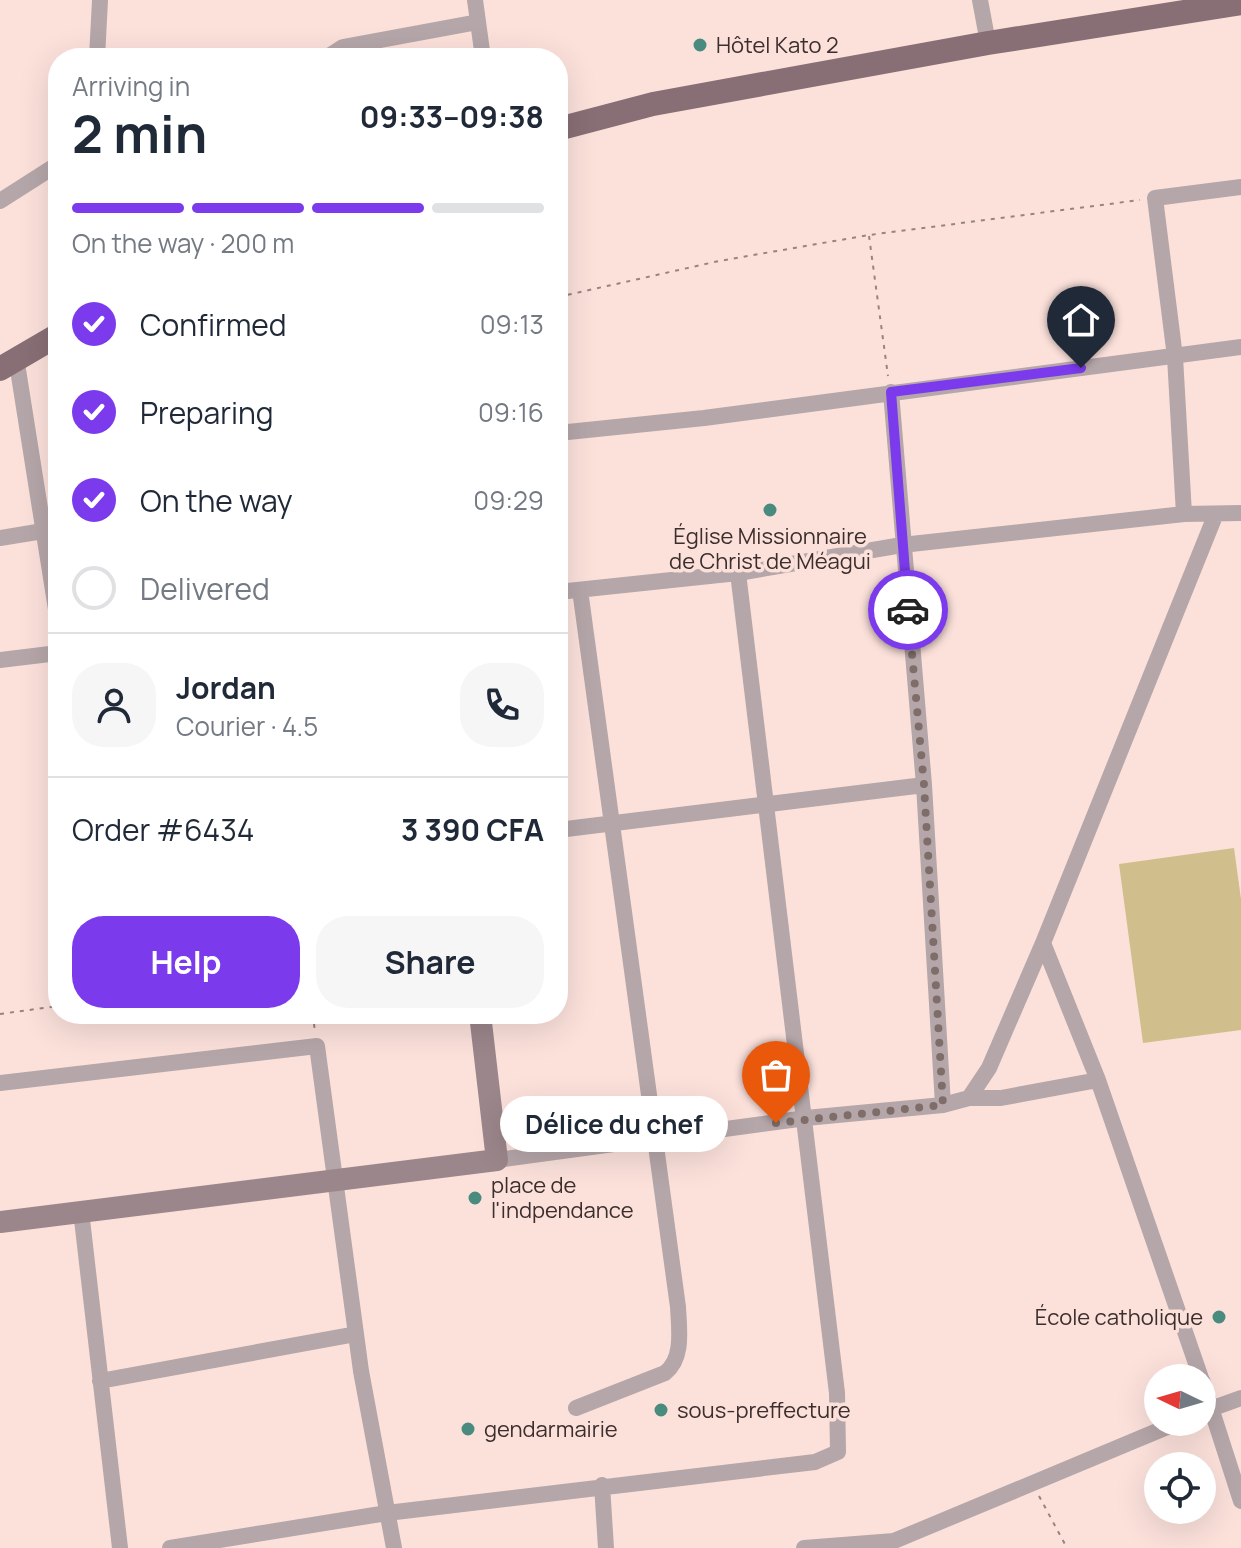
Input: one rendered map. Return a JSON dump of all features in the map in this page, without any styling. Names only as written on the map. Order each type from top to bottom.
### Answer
[{"type":"main road","points":[[568,126],[653,104],[988,43],[1241,3]]},
{"type":"main road","points":[[8,363],[48,341]]},
{"type":"street","points":[[98,48],[100,0]]},
{"type":"street","points":[[475,0],[482,48]]},
{"type":"street","points":[[980,0],[988,43]]},
{"type":"street","points":[[341,48],[478,22]]},
{"type":"street","points":[[0,201],[48,170]]},
{"type":"street","points":[[1184,514],[1175,357],[1155,198],[1241,187]]},
{"type":"street","points":[[568,432],[1241,347]]},
{"type":"street","points":[[8,363],[48,561]]},
{"type":"street","points":[[891,392],[924,785],[943,1105]]},
{"type":"street","points":[[568,591],[738,573],[902,545],[1184,514],[1215,516],[1241,513]]},
{"type":"street","points":[[969,1098],[989,1068],[1043,943],[1215,516]]},
{"type":"street","points":[[0,538],[43,531]]},
{"type":"street","points":[[170,1548],[387,1513],[815,1462],[838,1452],[837,1393],[806,1118],[738,573]]},
{"type":"street","points":[[576,1408],[665,1373],[675,1359],[679,1346],[678,1307],[656,1139],[580,590]]},
{"type":"street","points":[[0,660],[48,654]]},
{"type":"street","points":[[568,829],[924,785]]},
{"type":"street","points":[[1043,943],[1098,1080],[1197,1364]]},
{"type":"street","points":[[481,1024],[497,1160]]},
{"type":"street","points":[[0,1083],[317,1046],[356,1334],[394,1548]]},
{"type":"street","points":[[0,1222],[334,1182],[806,1118],[943,1105],[969,1098],[1001,1098],[1098,1080]]},
{"type":"street","points":[[81,1211],[120,1548]]},
{"type":"street","points":[[100,1381],[356,1334]]},
{"type":"street","points":[[1216,1407],[1241,1398]]},
{"type":"street","points":[[1216,1434],[1241,1501]]},
{"type":"street","points":[[804,1548],[895,1544],[1146,1436]]},
{"type":"street","points":[[602,1485],[606,1548]]},
{"type":"path","points":[[568,295],[719,261],[869,235],[1155,198]]},
{"type":"path","points":[[869,235],[891,392]]},
{"type":"path","points":[[0,1014],[48,1007]]},
{"type":"path","points":[[314,1024],[317,1046]]},
{"type":"path","points":[[1033,1484],[1067,1548]]},
{"type":"shaded area","points":[[1234,848],[1241,899],[1241,1030],[1143,1043],[1119,864]]},
{"type":"way so far","points":[[776,1123],[943,1105],[924,785],[908,610]]},
{"type":"place","name":"Hôtel Kato 2","points":[[700,45]]},
{"type":"place","name":"Église Missionnaire de Christ de Méagui","points":[[770,510]]},
{"type":"place","name":"Délice du chef","points":[[776,1123]]},
{"type":"place","name":"place de l'indpendance","points":[[475,1198]]},
{"type":"place","name":"École catholique","points":[[1219,1317]]},
{"type":"place","name":"sous-preffecture","points":[[661,1410]]},
{"type":"place","name":"gendarmairie","points":[[468,1429]]},
{"type":"route","points":[[908,610],[891,392],[1081,368]]}]
